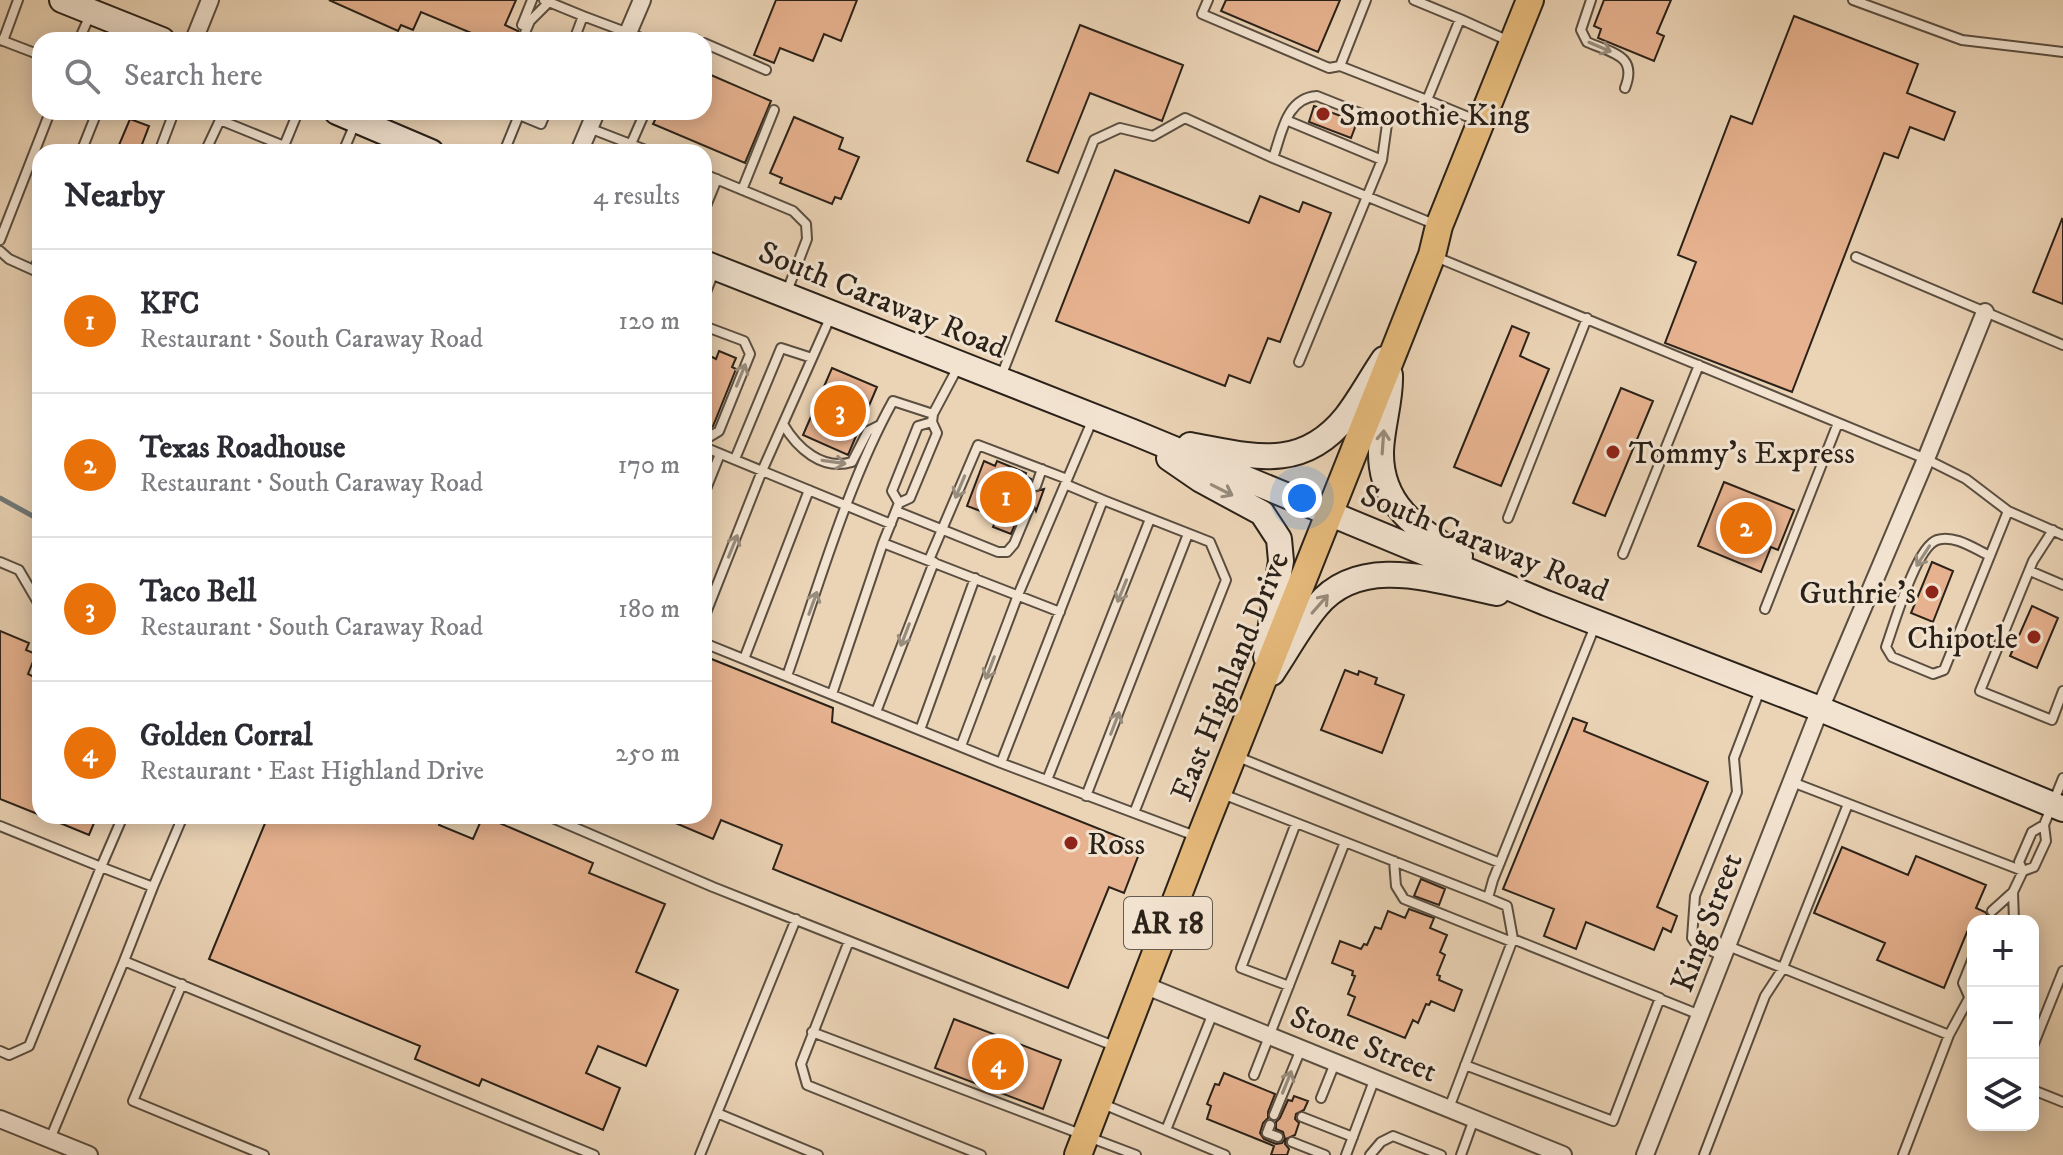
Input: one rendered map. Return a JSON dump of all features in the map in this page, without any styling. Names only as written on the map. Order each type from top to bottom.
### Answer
[{"type":"main road","points":[[62,0],[92,12],[125,32]]},
{"type":"main road","name":"East Highland Drive","points":[[1082,1145],[1530,0]]},
{"type":"main road","points":[[356,120],[407,144]]},
{"type":"main road","name":"South Caraway Road","points":[[712,266],[1094,416],[1546,603],[1820,709],[2053,813]]},
{"type":"main road","points":[[1133,432],[1249,456],[1282,457],[1295,454],[1319,443],[1341,423],[1394,351]]},
{"type":"main road","points":[[1394,351],[1381,451],[1383,473],[1396,506],[1405,517],[1473,565],[1546,603]]},
{"type":"main road","points":[[1133,432],[1201,480],[1262,513],[1279,539],[1279,577],[1260,691]]},
{"type":"main road","points":[[1260,691],[1317,605],[1330,593],[1353,581],[1382,573],[1400,574],[1546,603]]},
{"type":"street","points":[[197,32],[210,0]]},
{"type":"street","points":[[629,32],[642,0]]},
{"type":"street","points":[[582,144],[593,120]]},
{"type":"street","name":"King Street","points":[[1645,1155],[1820,709],[1985,312]]},
{"type":"street","name":"Stone Street","points":[[1144,985],[1563,1155]]},
{"type":"street","points":[[0,1119],[46,1147],[89,1155]]},
{"type":"lane","points":[[18,0],[1,40],[32,52]]},
{"type":"lane","points":[[522,32],[532,0]]},
{"type":"lane","points":[[1208,0],[1202,14],[1329,68],[1340,66],[1482,123]]},
{"type":"lane","points":[[1340,66],[1366,0]]},
{"type":"lane","points":[[1414,0],[1513,43]]},
{"type":"lane","points":[[1591,0],[1581,30],[1587,42],[1622,57],[1629,64],[1630,75],[1625,88]]},
{"type":"lane","points":[[1853,0],[1962,40],[2063,52]]},
{"type":"lane","points":[[524,32],[546,1],[617,32]]},
{"type":"lane","points":[[83,32],[92,12]]},
{"type":"lane","points":[[577,32],[583,16]]},
{"type":"lane","points":[[1427,100],[1460,19]]},
{"type":"lane","points":[[712,46],[766,70]]},
{"type":"lane","points":[[1273,158],[1292,106],[1305,97],[1317,96],[1387,124],[1382,160],[1299,362]]},
{"type":"lane","points":[[742,190],[774,110]]},
{"type":"lane","points":[[1000,380],[1094,140],[1120,128],[1153,136],[1185,118],[1439,226]]},
{"type":"lane","points":[[38,144],[47,120]]},
{"type":"lane","points":[[84,144],[94,120]]},
{"type":"lane","points":[[162,144],[171,120]]},
{"type":"lane","points":[[209,144],[220,120]]},
{"type":"lane","points":[[229,120],[274,144]]},
{"type":"lane","points":[[285,144],[295,120]]},
{"type":"lane","points":[[344,144],[347,120]]},
{"type":"lane","points":[[506,144],[513,120]]},
{"type":"lane","points":[[593,120],[631,144],[642,120]]},
{"type":"lane","points":[[1286,120],[1382,160]]},
{"type":"lane","points":[[0,240],[32,158]]},
{"type":"lane","points":[[712,177],[793,211],[806,224],[807,239],[786,295]]},
{"type":"lane","points":[[712,191],[717,179]]},
{"type":"lane","points":[[0,251],[32,270]]},
{"type":"lane","points":[[1432,255],[1926,459],[1966,479],[2008,511],[2063,535]]},
{"type":"lane","points":[[1856,257],[2063,345]]},
{"type":"lane","points":[[712,598],[762,471],[832,313]]},
{"type":"lane","points":[[1508,518],[1587,318]]},
{"type":"lane","points":[[712,329],[744,341],[750,354],[719,431],[712,435]]},
{"type":"lane","points":[[735,459],[781,348],[812,358]]},
{"type":"lane","points":[[960,364],[932,418],[918,426],[892,491],[897,507],[998,552],[1007,552],[1014,544],[1029,508]]},
{"type":"lane","points":[[1623,554],[1699,365]]},
{"type":"lane","points":[[787,676],[848,506],[880,425],[893,401],[932,418],[937,433],[910,498],[897,507],[832,694]]},
{"type":"lane","points":[[961,746],[1018,595],[1094,416]]},
{"type":"lane","points":[[1765,609],[1838,423]]},
{"type":"lane","points":[[783,424],[795,444],[815,458],[840,466],[852,462],[868,431],[880,425]]},
{"type":"lane","points":[[876,712],[942,529],[978,445],[1042,469],[1103,500],[1210,542],[1226,580],[1134,813]]},
{"type":"lane","points":[[712,450],[891,524]]},
{"type":"lane","points":[[712,474],[720,454]]},
{"type":"lane","points":[[1036,486],[1042,469]]},
{"type":"lane","points":[[744,659],[809,490]]},
{"type":"lane","points":[[1001,763],[1103,500]]},
{"type":"lane","points":[[1990,556],[1954,540],[1937,540],[1928,546],[1917,565],[1886,647],[1892,657],[1933,674],[1944,670],[1990,556],[2008,511]]},
{"type":"lane","points":[[1047,780],[1150,519]]},
{"type":"lane","points":[[2053,530],[2030,571],[1980,691],[2052,720],[2063,691]]},
{"type":"lane","points":[[1086,796],[1188,534]]},
{"type":"lane","points":[[883,543],[1060,612]]},
{"type":"lane","points":[[0,562],[19,570],[32,592]]},
{"type":"lane","points":[[2030,571],[2063,585]]},
{"type":"lane","points":[[920,730],[975,578]]},
{"type":"lane","points":[[1488,898],[1596,623]]},
{"type":"lane","points":[[712,646],[1001,763],[1200,838]]},
{"type":"lane","points":[[1761,686],[1734,758],[1737,792],[1695,896],[1692,938],[1696,944],[1782,970],[1949,1035]]},
{"type":"lane","points":[[1234,755],[1500,863]]},
{"type":"lane","points":[[1791,782],[2023,871],[2034,867],[2046,841],[2063,778]]},
{"type":"lane","points":[[1220,792],[1507,906],[1513,940],[1449,1108]]},
{"type":"lane","points":[[1704,1155],[1765,996],[1782,970],[1848,804]]},
{"type":"lane","points":[[1992,911],[2013,892],[2023,871],[2019,862],[2032,832],[2053,813]]},
{"type":"lane","points":[[1289,986],[1241,968],[1296,823]]},
{"type":"lane","points":[[0,1051],[9,1055],[29,1046],[120,824]]},
{"type":"lane","points":[[46,1147],[180,824]]},
{"type":"lane","points":[[567,824],[849,941],[1119,1048]]},
{"type":"lane","points":[[0,826],[153,887]]},
{"type":"lane","points":[[1254,1075],[1345,842]]},
{"type":"lane","points":[[1394,861],[1396,886],[1404,899],[1700,1015]]},
{"type":"lane","points":[[2013,892],[2014,915]]},
{"type":"lane","points":[[700,1155],[796,919]]},
{"type":"lane","points":[[849,941],[801,1064],[807,1085],[981,1155]]},
{"type":"lane","points":[[124,961],[594,1155]]},
{"type":"lane","points":[[2039,1023],[2063,971]]},
{"type":"lane","points":[[182,984],[133,1101],[264,1155]]},
{"type":"lane","points":[[1465,1065],[1613,1121],[1660,999]]},
{"type":"lane","points":[[1903,1155],[1949,1035],[1967,1006]]},
{"type":"lane","points":[[1166,1130],[1213,1013]]},
{"type":"lane","points":[[812,1032],[1082,1145],[1136,1155]]},
{"type":"lane","points":[[1288,1111],[1276,1111],[1301,1048]]},
{"type":"lane","points":[[1321,1098],[1335,1063]]},
{"type":"lane","points":[[1346,1155],[1375,1078]]},
{"type":"lane","points":[[2039,1092],[2063,1102]]},
{"type":"lane","points":[[1099,1102],[1225,1155]]},
{"type":"lane","points":[[717,1113],[818,1155]]},
{"type":"lane","points":[[1302,1117],[1353,1137]]},
{"type":"lane","points":[[1461,1155],[1475,1118]]},
{"type":"lane","points":[[1270,1125],[1267,1133],[1278,1137]]},
{"type":"lane","points":[[1370,1155],[1381,1142],[1393,1136],[1441,1155]]},
{"type":"lane","points":[[1292,1142],[1325,1155]]},
{"type":"building","points":[[329,0],[516,0],[505,25],[518,32],[469,32],[421,12],[413,30],[401,25],[398,31]]},
{"type":"building","points":[[776,0],[857,0],[841,41],[824,34],[813,61],[780,48],[774,63],[754,55]]},
{"type":"building","points":[[1226,0],[1340,0],[1318,52],[1221,11]]},
{"type":"building","points":[[1604,0],[1671,0],[1657,33],[1664,36],[1654,61],[1598,38],[1601,29],[1594,26]]},
{"type":"building","points":[[1794,16],[1918,64],[1907,93],[1955,112],[1944,140],[1910,127],[1898,158],[1884,153],[1792,392],[1665,343],[1696,262],[1678,255],[1731,116],[1752,124]]},
{"type":"building","points":[[1080,25],[1183,65],[1162,121],[1090,93],[1058,173],[1027,161]]},
{"type":"building","points":[[712,75],[771,101],[745,163],[712,149],[712,144],[700,144],[653,124],[655,120],[712,120]]},
{"type":"building","name":"Smoothie King","points":[[1314,106],[1357,122],[1351,138],[1309,122]]},
{"type":"building","points":[[794,117],[843,138],[839,149],[859,157],[841,199],[835,197],[832,204],[780,183],[782,178],[770,173]]},
{"type":"building","points":[[130,120],[149,126],[142,144],[119,144]]},
{"type":"building","points":[[1115,170],[1249,223],[1260,196],[1299,212],[1303,202],[1331,213],[1280,342],[1268,338],[1250,383],[1229,375],[1225,386],[1056,321]]},
{"type":"building","points":[[2063,220],[2063,304],[2033,292]]},
{"type":"building","points":[[1512,326],[1529,333],[1520,356],[1549,369],[1501,486],[1454,467]]},
{"type":"building","points":[[719,351],[736,358],[732,367],[736,369],[712,427],[712,357],[716,359]]},
{"type":"building","points":[[832,368],[877,387],[848,455],[803,435]]},
{"type":"building","name":"Tommy's Express","points":[[1621,388],[1653,401],[1605,516],[1573,503]]},
{"type":"building","points":[[984,461],[995,466],[997,461],[1026,473],[1025,476],[1031,479],[1029,486],[1033,492],[1044,489],[1036,511],[1032,502],[1027,501],[1023,505],[1011,534],[993,527],[997,517],[967,506]]},
{"type":"building","points":[[1724,482],[1794,510],[1778,550],[1771,547],[1761,572],[1698,546]]},
{"type":"building","name":"Guthrie's","points":[[1932,562],[1953,571],[1933,622],[1911,613]]},
{"type":"building","name":"Chipotle","points":[[2032,606],[2058,618],[2037,668],[2010,656]]},
{"type":"building","points":[[0,631],[29,643],[26,650],[32,652],[28,674],[32,676],[32,812],[0,799]]},
{"type":"building","points":[[712,659],[833,708],[832,722],[1142,846],[1124,893],[1109,887],[1068,988],[773,869],[782,845],[721,820],[713,839],[678,824],[712,824]]},
{"type":"building","points":[[1345,670],[1358,675],[1359,671],[1377,678],[1375,684],[1404,695],[1382,753],[1321,730]]},
{"type":"building","points":[[1573,718],[1587,723],[1584,731],[1708,782],[1657,907],[1677,916],[1671,932],[1663,928],[1654,950],[1586,922],[1576,949],[1544,936],[1554,909],[1503,889]]},
{"type":"building","points":[[62,824],[94,824],[89,835]]},
{"type":"building","points":[[265,824],[439,824],[473,839],[480,824],[502,824],[593,863],[589,873],[665,904],[636,972],[678,990],[646,1066],[598,1046],[586,1073],[620,1088],[603,1130],[482,1079],[479,1086],[415,1059],[420,1046],[209,959]]},
{"type":"building","points":[[1842,847],[1908,875],[1916,856],[1986,885],[1976,908],[1987,915],[1967,915],[1967,932],[1944,988],[1877,960],[1885,943],[1814,913]]},
{"type":"building","points":[[1421,879],[1445,889],[1439,905],[1414,896]]},
{"type":"building","points":[[1409,909],[1434,918],[1430,928],[1447,935],[1440,952],[1445,955],[1437,975],[1440,976],[1439,980],[1462,990],[1454,1011],[1431,1001],[1429,1005],[1426,1004],[1418,1023],[1413,1020],[1405,1038],[1348,1015],[1355,997],[1348,994],[1355,976],[1352,975],[1353,971],[1332,963],[1340,941],[1361,949],[1364,944],[1367,945],[1375,927],[1381,929],[1388,911],[1405,918]]},
{"type":"building","points":[[954,1019],[1061,1060],[1043,1109],[935,1068]]},
{"type":"building","points":[[1224,1073],[1275,1094],[1260,1133],[1264,1139],[1276,1144],[1285,1139],[1283,1132],[1276,1129],[1276,1122],[1288,1100],[1292,1101],[1294,1096],[1308,1101],[1304,1110],[1296,1114],[1295,1119],[1299,1123],[1295,1135],[1286,1139],[1287,1155],[1271,1155],[1274,1146],[1207,1119],[1211,1106],[1207,1104],[1215,1084],[1219,1085]]},
{"type":"waterway","points":[[0,498],[32,516]]},
{"type":"place","name":"Smoothie King","points":[[1323,114]]},
{"type":"place","name":"Taco Bell","points":[[840,411]]},
{"type":"place","name":"Tommy's Express","points":[[1613,452]]},
{"type":"place","name":"KFC","points":[[1006,497]]},
{"type":"place","name":"Texas Roadhouse","points":[[1746,528]]},
{"type":"place","name":"Guthrie's","points":[[1932,592]]},
{"type":"place","name":"Chipotle","points":[[2034,637]]},
{"type":"place","name":"Ross","points":[[1071,843]]},
{"type":"place","name":"Golden Corral","points":[[998,1064]]}]
